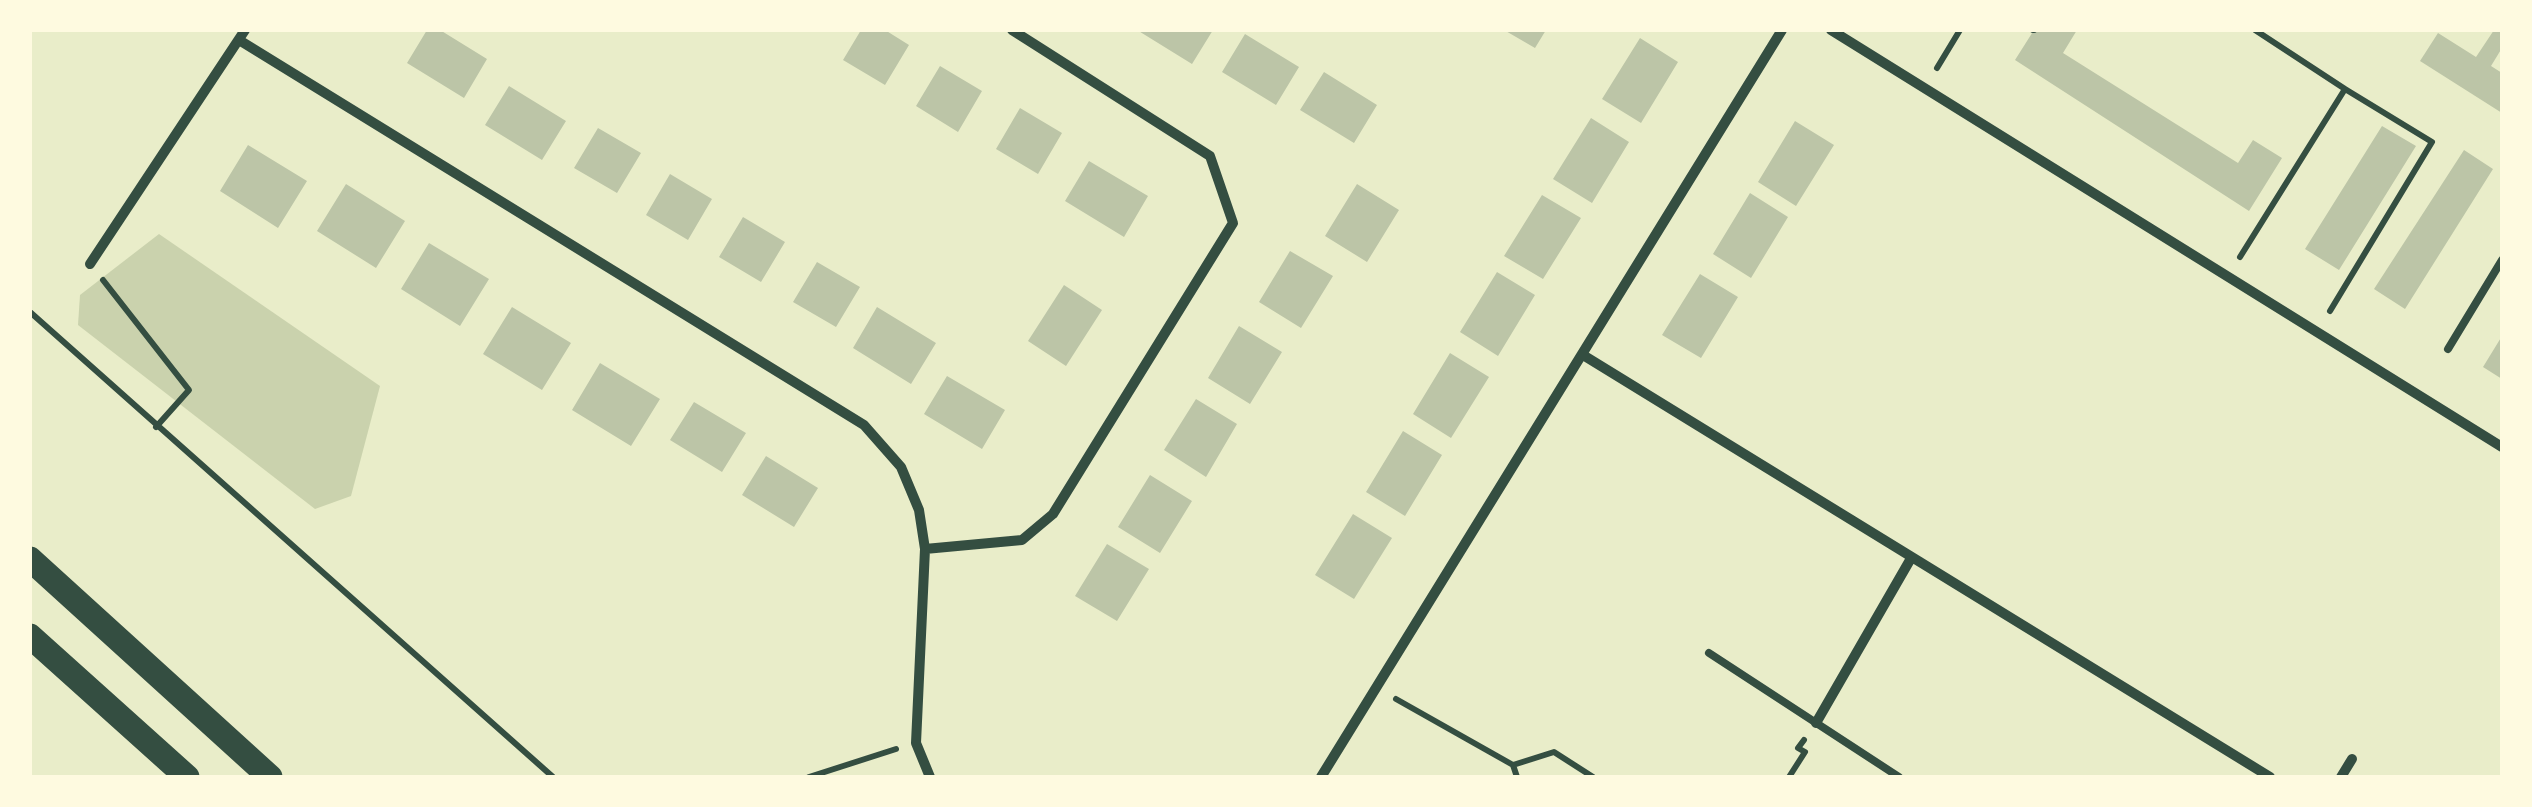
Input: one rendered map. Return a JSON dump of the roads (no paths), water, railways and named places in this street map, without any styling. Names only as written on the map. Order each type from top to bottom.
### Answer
[{"type":"main road","points":[[30,559],[270,777]]},
{"type":"main road","points":[[30,636],[187,777]]},
{"type":"street","points":[[925,548],[1022,540],[1053,514],[1233,223],[1210,156],[1012,30]]},
{"type":"street","points":[[1320,777],[1782,30]]},
{"type":"street","points":[[1831,30],[2502,447]]},
{"type":"street","points":[[90,264],[242,35],[864,425],[901,467],[920,510],[925,548],[916,742],[930,777]]},
{"type":"street","points":[[1583,356],[1910,560],[2124,684],[2270,777]]},
{"type":"street","points":[[1816,723],[1910,560]]},
{"type":"street","points":[[2341,777],[2352,760]]},
{"type":"lane","points":[[2448,349],[2502,260]]},
{"type":"lane","points":[[1709,653],[1899,777]]}]
